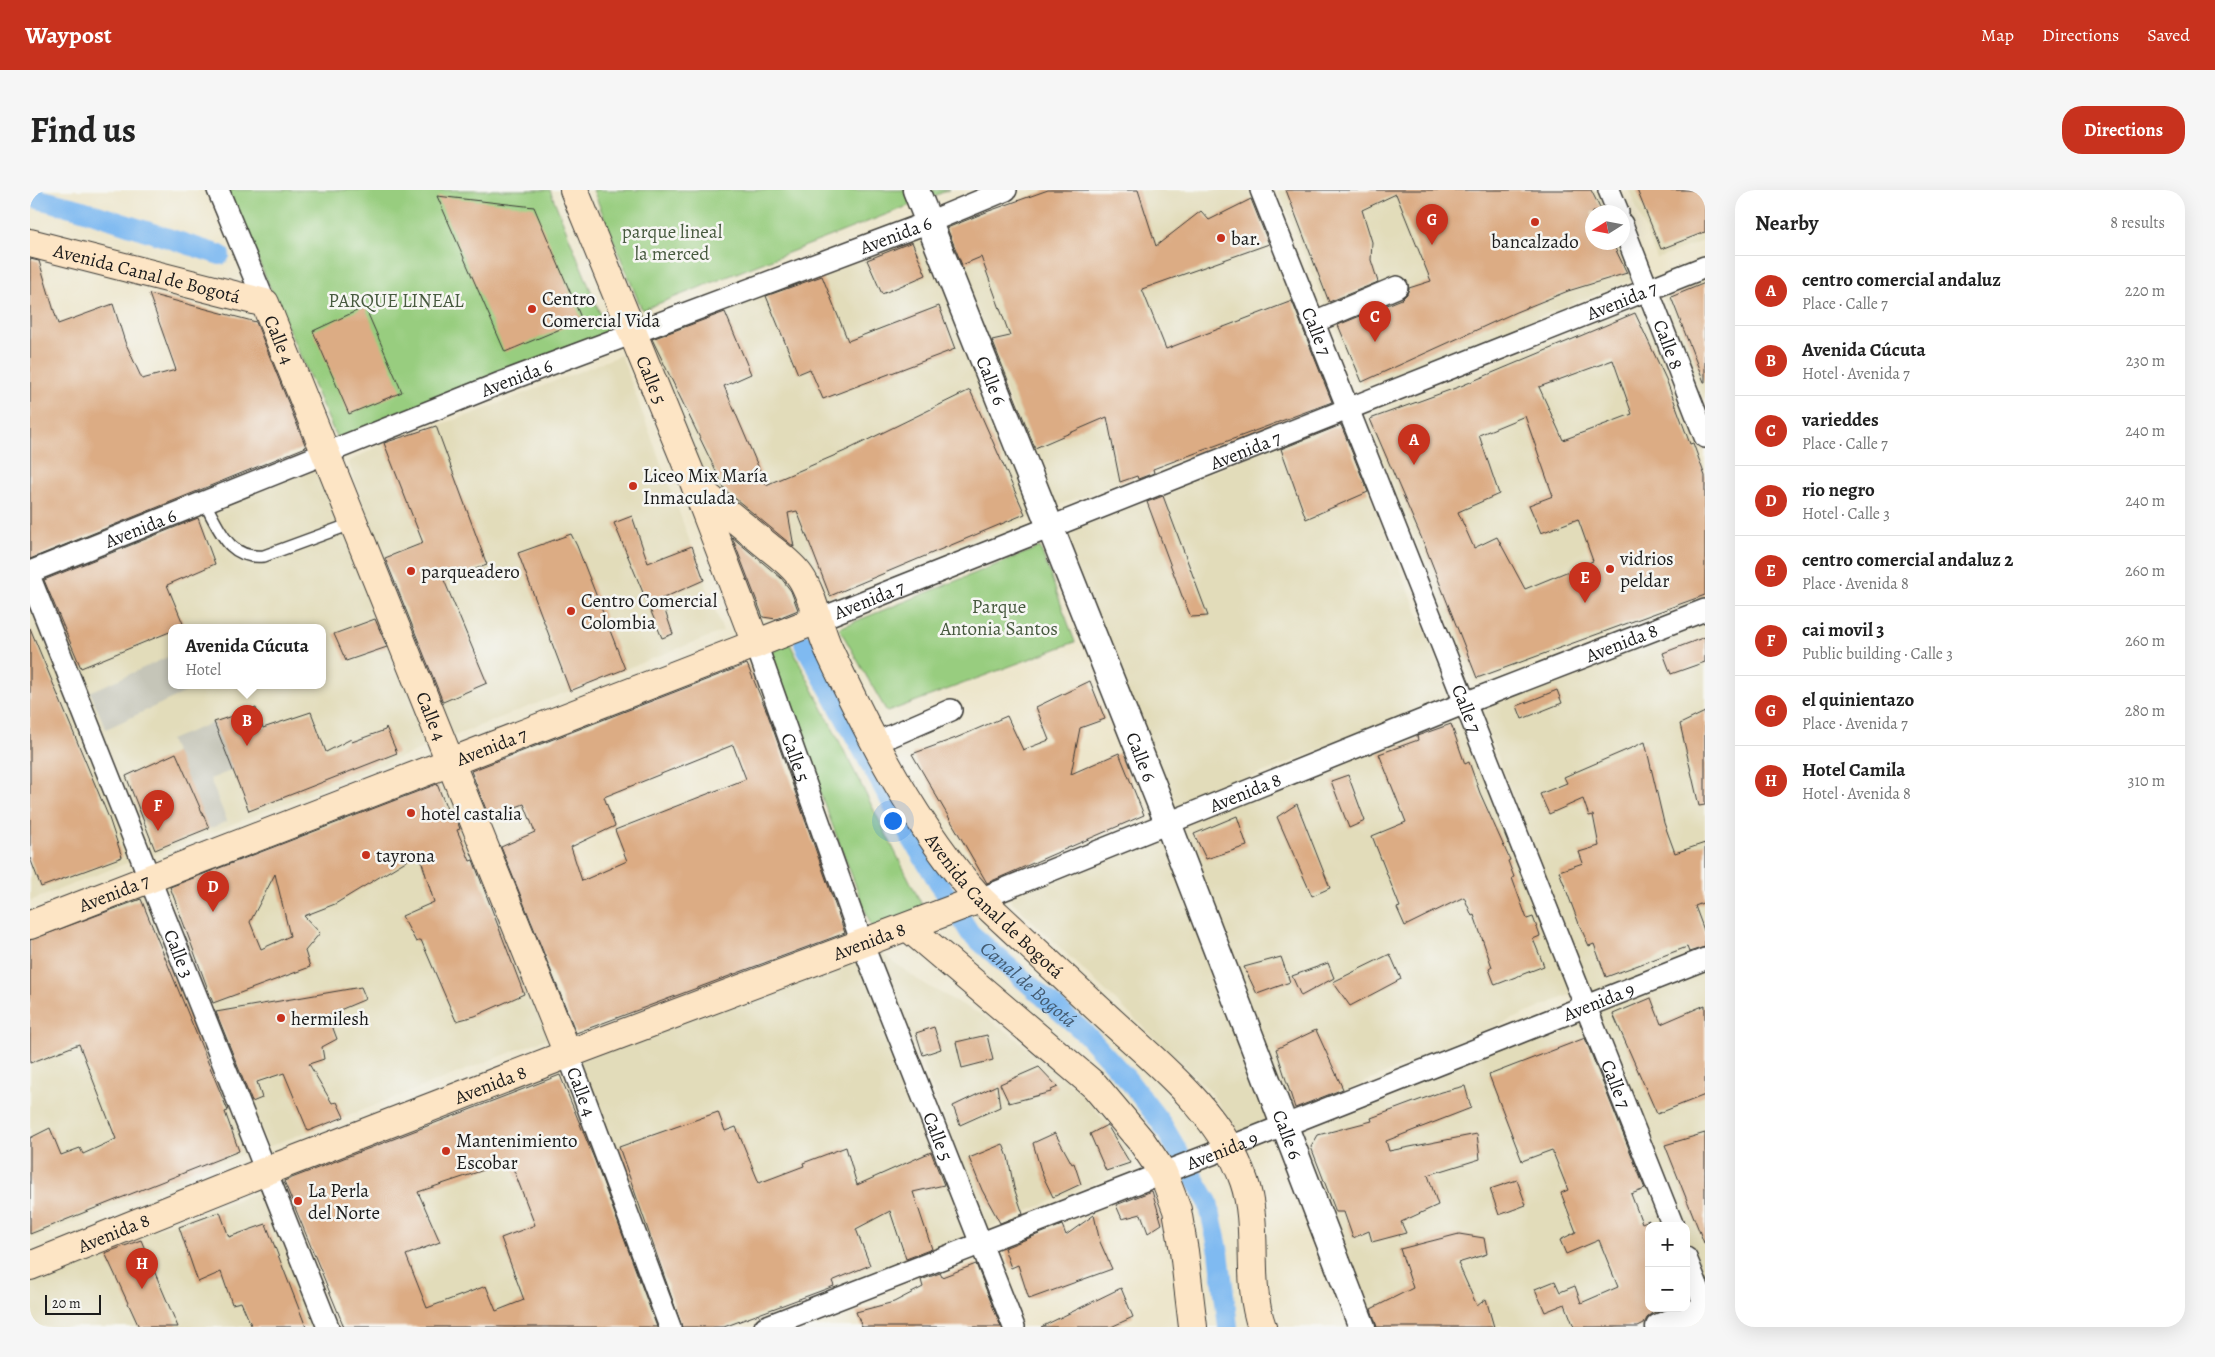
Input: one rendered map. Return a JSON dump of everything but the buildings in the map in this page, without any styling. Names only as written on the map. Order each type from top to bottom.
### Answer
[{"type":"main road","name":"Calle 5","points":[[574,190],[696,487],[756,644]]},
{"type":"main road","name":"Avenida Canal de Bogotá","points":[[30,243],[265,303]]},
{"type":"main road","name":"Calle 4","points":[[265,303],[568,1054]]},
{"type":"main road","name":"Avenida Canal de Bogotá","points":[[696,487],[786,561],[800,576],[808,593],[816,620],[875,743],[917,818],[957,874],[961,906],[1170,1075],[1207,1115],[1218,1152],[1244,1183],[1250,1204],[1253,1282],[1256,1306],[1262,1327]]},
{"type":"main road","name":"Avenida 7","points":[[30,925],[816,620]]},
{"type":"main road","name":"Avenida 8","points":[[30,1266],[266,1171],[568,1054],[961,906]]},
{"type":"main road","points":[[908,926],[1095,1086],[1142,1142],[1171,1170],[1173,1197],[1182,1231],[1193,1327]]},
{"type":"street","name":"Calle 4","points":[[218,190],[265,303]]},
{"type":"street","name":"Calle 6","points":[[916,190],[1052,527],[1362,1327]]},
{"type":"street","name":"Avenida 6","points":[[30,572],[503,382],[928,222],[1006,190]]},
{"type":"street","name":"Calle 7","points":[[1261,190],[1671,1222]]},
{"type":"street","points":[[1609,190],[1615,205]]},
{"type":"street","name":"Calle 8","points":[[1630,244],[1705,437]]},
{"type":"street","name":"Avenida 7","points":[[816,620],[1705,267]]},
{"type":"street","points":[[1314,322],[1397,287]]},
{"type":"street","name":"Calle 3","points":[[30,578],[328,1327]]},
{"type":"street","name":"Avenida 8","points":[[961,906],[1465,703],[1705,610]]},
{"type":"street","name":"Calle 5","points":[[756,644],[862,943],[1014,1327]]},
{"type":"street","points":[[875,743],[951,710]]},
{"type":"street","name":"Avenida 9","points":[[765,1327],[1218,1152],[1705,959]]},
{"type":"street","name":"Calle 4","points":[[568,1054],[670,1327]]},
{"type":"street","points":[[1690,1267],[1705,1305]]},
{"type":"street","points":[[1659,1327],[1705,1309]]},
{"type":"lane","points":[[204,502],[228,542],[240,554],[252,558],[264,556],[354,523]]},
{"type":"shaded area","points":[[1048,190],[1249,190],[1332,396],[1286,418],[1052,508],[941,227]]},
{"type":"shaded area","points":[[1278,190],[1599,190],[1605,205],[1585,205],[1585,250],[1624,250],[1637,278],[1360,388]]},
{"type":"shaded area","points":[[1629,190],[1705,190],[1705,240],[1657,259]]},
{"type":"shaded area","points":[[923,233],[1041,513],[830,596],[777,619],[756,617],[644,333]]},
{"type":"shaded area","points":[[1705,277],[1705,403],[1662,295]]},
{"type":"shaded area","points":[[1641,305],[1705,466],[1705,600],[1475,683],[1364,415]]},
{"type":"shaded area","points":[[621,355],[723,631],[451,737],[348,462],[384,443],[472,414]]},
{"type":"shaded area","points":[[1339,419],[1452,696],[1171,810],[1063,534]]},
{"type":"shaded area","points":[[325,465],[434,744],[152,856],[38,580]]},
{"type":"shaded area","points":[[30,606],[137,859],[30,901]]},
{"type":"shaded area","points":[[1705,616],[1705,953],[1591,995],[1478,706]]},
{"type":"shaded area","points":[[168,657],[168,689],[192,689],[106,729],[90,692]]},
{"type":"shaded area","points":[[1464,710],[1574,993],[1289,1115],[1180,822]]},
{"type":"shaded area","points":[[214,722],[233,770],[210,779],[227,821],[209,829],[170,740]]},
{"type":"shaded area","points":[[440,761],[553,1036],[268,1147],[159,871]]},
{"type":"shaded area","points":[[1163,829],[1272,1122],[1240,1132],[1206,1087],[1003,893]]},
{"type":"shaded area","points":[[144,878],[248,1152],[30,1239],[30,925]]},
{"type":"shaded area","points":[[878,951],[924,984],[987,1018],[1014,1037],[1082,1094],[1122,1141],[1136,1166],[987,1228]]},
{"type":"shaded area","points":[[863,954],[970,1237],[735,1327],[682,1327],[579,1061]]},
{"type":"shaded area","points":[[1705,964],[1705,1282],[1690,1245],[1690,1222],[1681,1222],[1595,1007]]},
{"type":"shaded area","points":[[1583,1011],[1664,1222],[1645,1222],[1645,1312],[1676,1312],[1638,1327],[1369,1327],[1295,1131]]},
{"type":"shaded area","points":[[560,1075],[662,1327],[344,1327],[283,1178]]},
{"type":"shaded area","points":[[262,1191],[315,1327],[30,1327],[30,1274]]},
{"type":"shaded area","points":[[1690,1286],[1697,1304],[1690,1307]]},
{"type":"green space","name":"PARQUE LINEAL","points":[[227,190],[550,190],[608,333],[338,441]]},
{"type":"green space","name":"parque lineal la merced","points":[[593,190],[949,190],[642,310]]},
{"type":"green space","name":"Parque Antonia Santos","points":[[1040,547],[1075,642],[887,712],[839,628]]},
{"type":"green space","points":[[789,642],[923,907],[872,928],[767,655]]},
{"type":"waterway","name":"Canal de Bogotá","points":[[30,197],[79,209],[220,255]]},
{"type":"waterway","name":"Canal de Bogotá","points":[[804,644],[911,838],[970,933],[1086,1034],[1128,1080],[1162,1124],[1208,1202],[1219,1252],[1228,1327]]},
{"type":"place","name":"bancalzado","points":[[1535,222]]},
{"type":"place","name":"bar.","points":[[1221,238]]},
{"type":"place","name":"el quinientazo","points":[[1432,245]]},
{"type":"place","name":"Centro Comercial Vida","points":[[532,309]]},
{"type":"place","name":"varieddes","points":[[1375,342]]},
{"type":"place","name":"centro comercial andaluz","points":[[1414,465]]},
{"type":"place","name":"Liceo Mix María Inmaculada","points":[[633,486]]},
{"type":"place","name":"vidrios peldar","points":[[1610,569]]},
{"type":"place","name":"parqueadero","points":[[411,571]]},
{"type":"place","name":"centro comercial andaluz 2","points":[[1585,603]]},
{"type":"place","name":"Centro Comercial Colombia","points":[[571,611]]},
{"type":"place","name":"Avenida Cúcuta","points":[[247,746]]},
{"type":"place","name":"hotel castalia","points":[[411,813]]},
{"type":"place","name":"cai movil 3","points":[[158,831]]},
{"type":"place","name":"tayrona","points":[[366,855]]},
{"type":"place","name":"rio negro","points":[[213,912]]},
{"type":"place","name":"hermilesh","points":[[281,1018]]},
{"type":"place","name":"Mantenimiento Escobar","points":[[446,1151]]},
{"type":"place","name":"La Perla del Norte","points":[[298,1201]]},
{"type":"place","name":"Hotel Camila","points":[[142,1289]]}]
